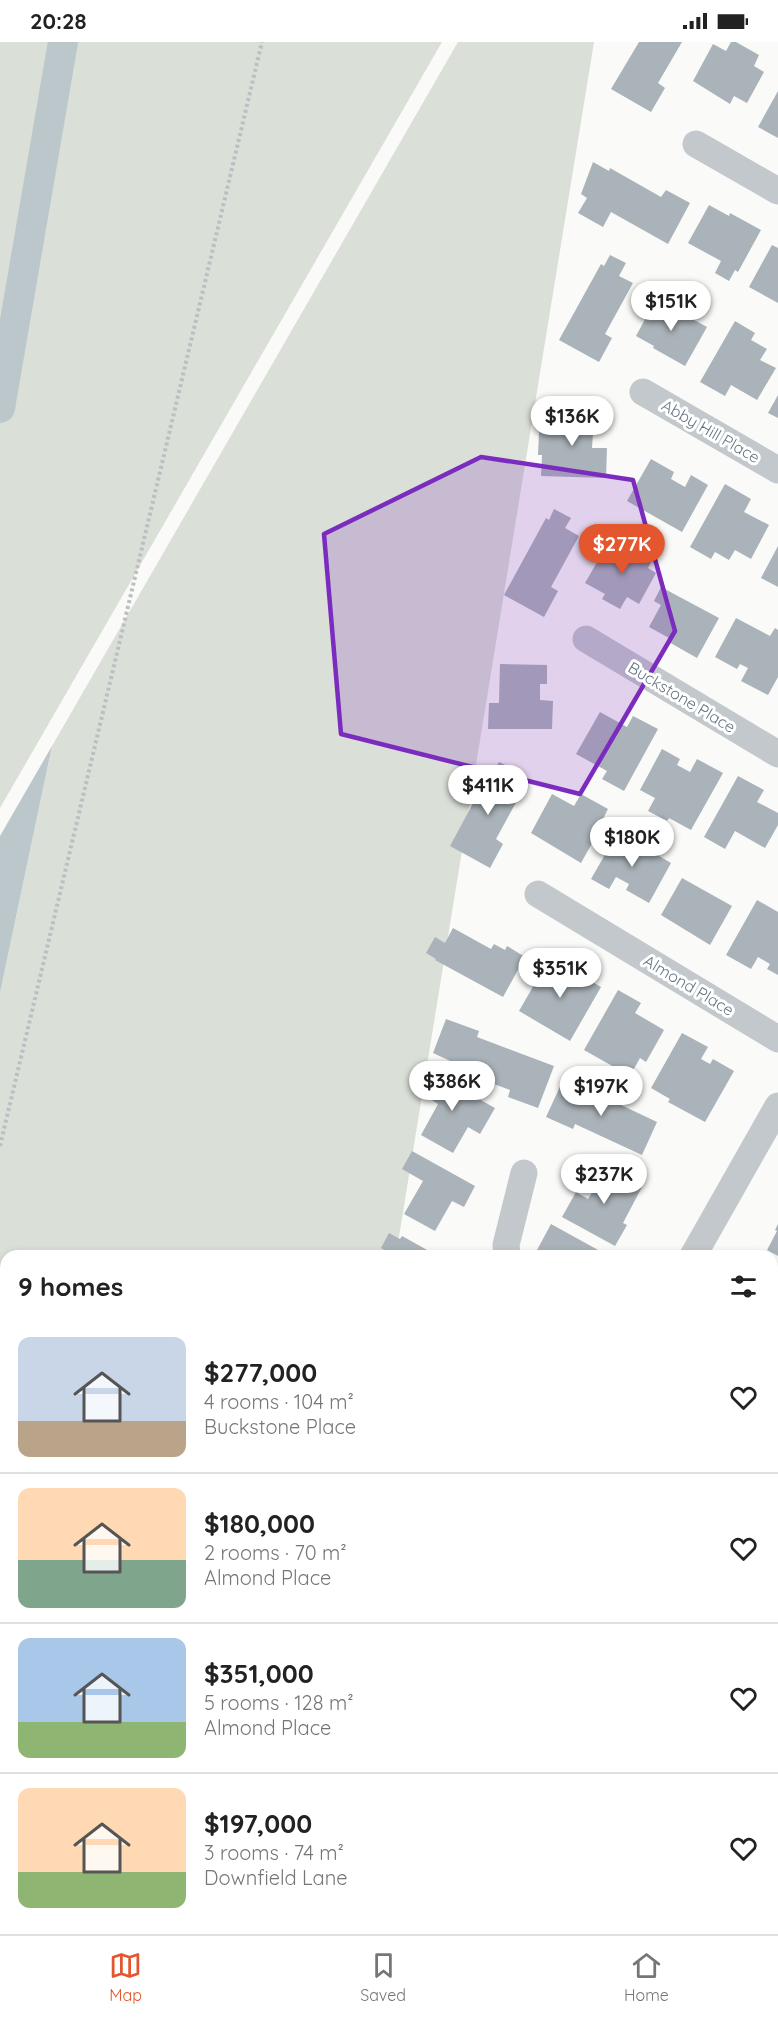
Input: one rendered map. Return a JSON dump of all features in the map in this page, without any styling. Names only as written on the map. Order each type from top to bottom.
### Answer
[{"type":"street","points":[[696,144],[778,191]]},
{"type":"street","name":"Abby Hill Place","points":[[643,392],[778,470]]},
{"type":"street","name":"Buckstone Place","points":[[586,639],[778,754]]},
{"type":"street","name":"Almond Place","points":[[538,894],[778,1039]]},
{"type":"street","points":[[696,1250],[778,1106]]},
{"type":"street","points":[[506,1250],[524,1173]]},
{"type":"path","points":[[0,1146],[262,42]]},
{"type":"highlighted area","points":[[481,457],[633,480],[675,631],[580,794],[341,734],[324,534]]},
{"type":"shaded area","points":[[0,42],[442,42],[0,808]]},
{"type":"shaded area","points":[[458,42],[594,42],[397,1250],[0,1250],[0,993],[52,746]]},
{"type":"shaded area","points":[[52,746],[0,993],[0,836]]},
{"type":"building","points":[[639,42],[682,42],[658,83],[665,88],[651,112],[611,89]]},
{"type":"building","points":[[731,42],[736,42],[759,55],[754,66],[764,72],[747,103],[734,96],[730,104],[693,81],[713,44],[726,51]]},
{"type":"building","points":[[778,91],[778,138],[758,127]]},
{"type":"building","points":[[593,162],[609,171],[610,168],[661,197],[666,190],[690,203],[668,244],[611,212],[603,227],[578,213],[587,198],[581,194]]},
{"type":"building","points":[[709,205],[729,216],[730,213],[761,230],[738,272],[735,270],[729,281],[715,273],[721,261],[688,243]]},
{"type":"building","points":[[772,245],[778,248],[778,303],[749,287]]},
{"type":"building","points":[[610,255],[626,263],[619,276],[633,283],[605,334],[612,338],[599,362],[559,340],[601,264],[604,266]]},
{"type":"building","points":[[656,299],[707,327],[685,366],[636,336]]},
{"type":"building","points":[[735,321],[755,333],[751,340],[767,349],[760,360],[776,368],[757,400],[731,385],[725,396],[700,382]]},
{"type":"building","points":[[778,395],[778,418],[768,413]]},
{"type":"building","points":[[553,411],[600,413],[599,433],[593,433],[592,448],[607,448],[606,478],[541,476],[542,455],[538,455],[539,431],[552,431]]},
{"type":"building","points":[[651,459],[674,472],[671,479],[685,487],[691,475],[708,485],[682,532],[627,501]]},
{"type":"building","points":[[725,484],[751,499],[744,512],[769,525],[751,559],[735,550],[729,560],[715,552],[711,559],[690,547]]},
{"type":"building","points":[[554,509],[571,518],[565,528],[579,536],[551,587],[558,591],[544,617],[504,595],[546,518],[549,520]]},
{"type":"building","points":[[635,544],[654,555],[648,568],[656,573],[639,604],[627,597],[620,609],[602,599],[605,594],[585,583],[607,545],[628,557]]},
{"type":"building","points":[[778,546],[778,587],[761,578]]},
{"type":"building","points":[[661,587],[719,618],[697,658],[667,641],[669,638],[649,627],[661,605],[654,601]]},
{"type":"building","points":[[736,618],[770,636],[775,628],[778,630],[778,677],[768,695],[741,681],[748,668],[740,664],[737,669],[715,657]]},
{"type":"building","points":[[500,664],[547,665],[547,684],[540,684],[540,700],[553,701],[552,729],[488,729],[489,703],[499,703]]},
{"type":"building","points":[[600,712],[627,727],[633,716],[658,729],[624,791],[602,779],[607,771],[576,754]]},
{"type":"building","points":[[662,749],[680,759],[677,765],[690,772],[697,759],[723,773],[691,830],[669,818],[667,821],[648,811],[655,798],[640,790]]},
{"type":"building","points":[[499,762],[515,770],[510,778],[525,786],[496,839],[503,844],[490,868],[450,846],[492,768],[495,770]]},
{"type":"building","points":[[738,776],[764,790],[757,802],[778,813],[778,825],[765,848],[735,831],[725,849],[704,837]]},
{"type":"building","points":[[552,794],[574,806],[581,794],[608,809],[602,821],[604,822],[581,863],[531,833]]},
{"type":"building","points":[[618,832],[671,863],[649,903],[626,890],[629,884],[616,877],[609,889],[591,879]]},
{"type":"building","points":[[682,878],[732,906],[710,945],[661,915]]},
{"type":"building","points":[[757,900],[778,912],[778,975],[767,969],[770,964],[758,957],[751,969],[726,955]]},
{"type":"building","points":[[453,928],[491,949],[494,944],[505,950],[507,946],[525,957],[503,997],[426,953],[435,937],[445,943]]},
{"type":"building","points":[[550,957],[601,987],[570,1041],[519,1011]]},
{"type":"building","points":[[618,990],[641,1003],[635,1013],[664,1030],[646,1062],[640,1058],[630,1076],[584,1050]]},
{"type":"building","points":[[446,1019],[479,1031],[477,1037],[554,1066],[538,1108],[508,1097],[510,1090],[459,1071],[461,1066],[433,1053]]},
{"type":"building","points":[[682,1033],[708,1047],[701,1059],[710,1064],[713,1059],[734,1071],[705,1122],[668,1102],[670,1099],[651,1088]]},
{"type":"building","points":[[426,1072],[431,1075],[432,1073],[495,1108],[480,1134],[468,1127],[453,1153],[421,1135],[438,1104],[416,1090]]},
{"type":"building","points":[[564,1078],[657,1122],[642,1155],[575,1124],[573,1129],[546,1117]]},
{"type":"building","points":[[412,1151],[475,1186],[464,1207],[452,1201],[435,1231],[404,1214],[423,1181],[402,1169]]},
{"type":"building","points":[[600,1164],[642,1187],[623,1223],[627,1225],[615,1246],[562,1217],[576,1192],[588,1199],[593,1191],[587,1188]]},
{"type":"building","points":[[551,1224],[598,1250],[537,1250]]},
{"type":"building","points":[[778,1224],[778,1250],[767,1250],[777,1231],[775,1230]]},
{"type":"building","points":[[389,1233],[400,1239],[402,1236],[427,1250],[385,1250],[381,1248]]},
{"type":"waterway","points":[[0,408],[63,42]]}]
